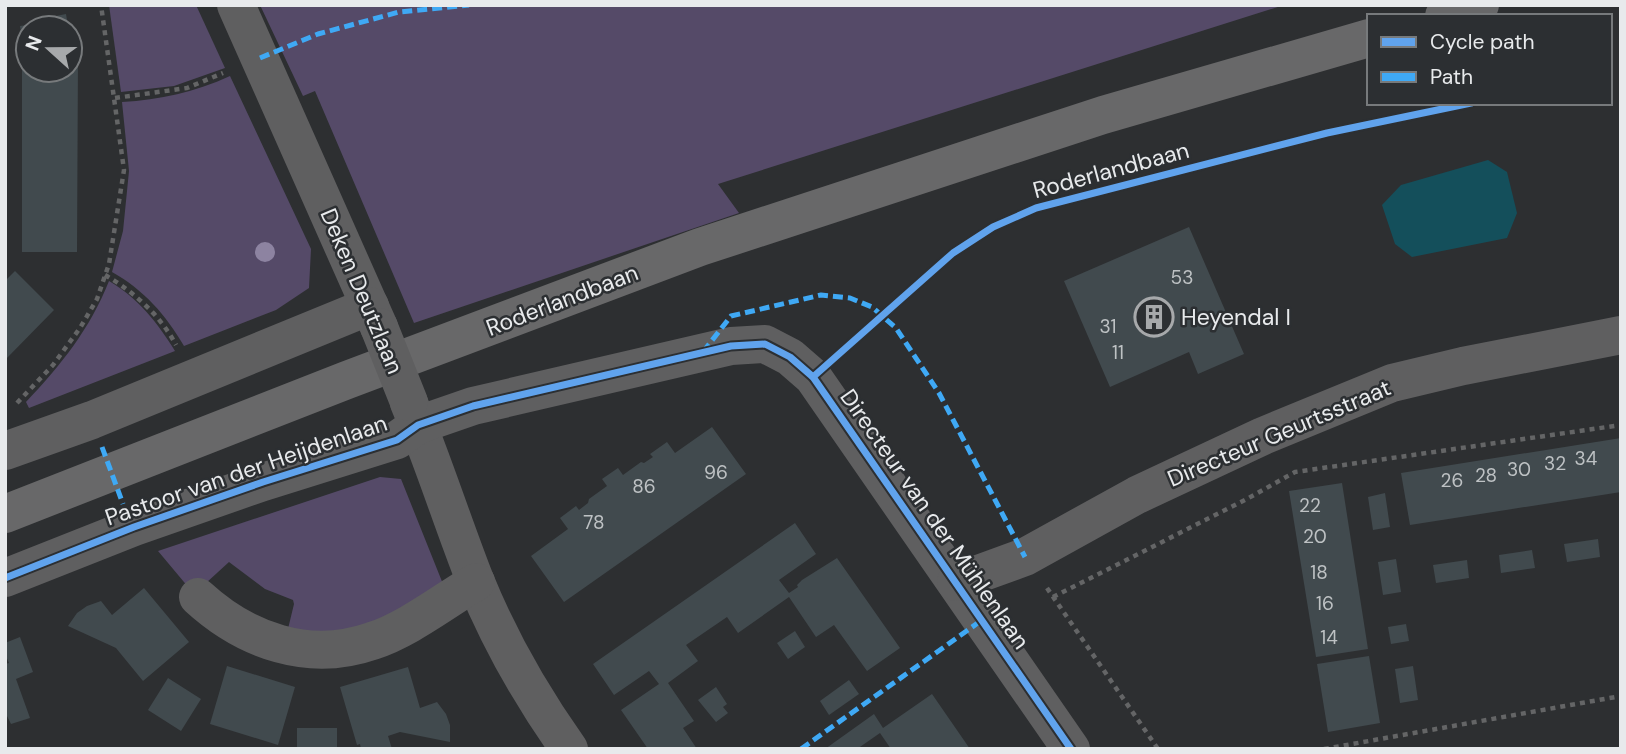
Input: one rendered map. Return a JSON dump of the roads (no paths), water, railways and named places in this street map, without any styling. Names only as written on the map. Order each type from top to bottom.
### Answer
[{"type":"main road","points":[[1451,14],[1480,5]]},
{"type":"main road","name":"Roderlandbaan","points":[[5,514],[347,380],[700,247],[1103,115],[1367,39]]},
{"type":"street","name":"Deken Deutzlaan","points":[[236,5],[375,316],[476,582],[516,664],[549,721],[569,749]]},
{"type":"street","points":[[5,451],[92,420],[191,379],[375,316]]},
{"type":"street","name":"Directeur Geurtsstraat","points":[[956,582],[1025,557],[1137,495],[1263,436],[1392,383],[1621,335]]},
{"type":"street","name":"Directeur van der Mühlenlaan","points":[[414,414],[473,406],[731,346],[765,344],[790,357],[813,377],[1071,749]]},
{"type":"street","name":"Pastoor van der Heijdenlaan","points":[[5,578],[134,527],[263,482],[397,440],[414,414]]},
{"type":"street","points":[[198,597],[228,621],[258,637],[294,649],[323,650],[373,641],[476,582]]},
{"type":"water","points":[[1488,160],[1507,172],[1517,213],[1507,238],[1412,257],[1395,244],[1382,205],[1401,185]]},
{"type":"place","name":"Heyendal I","points":[[1154,317]]}]
